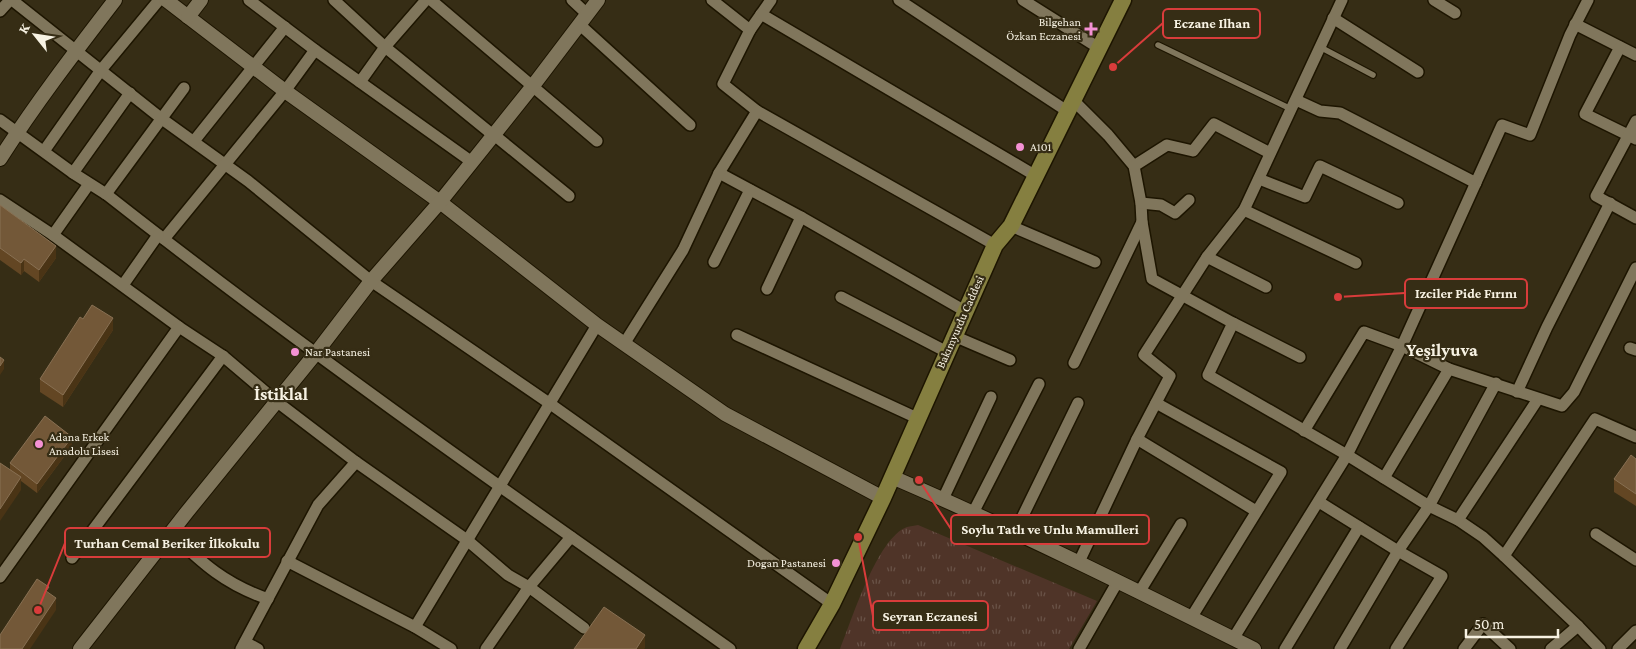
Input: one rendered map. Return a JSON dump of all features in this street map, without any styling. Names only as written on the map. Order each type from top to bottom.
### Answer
[{"type":"main road","name":"Bakımyurdu Caddesi","points":[[806,649],[832,604],[883,498],[995,245],[1011,226],[1122,0]]},
{"type":"street","points":[[0,11],[11,0],[162,119],[248,181],[371,281],[549,403],[832,604]]},
{"type":"street","points":[[0,159],[75,51],[115,0]]},
{"type":"street","points":[[44,151],[101,70],[158,0]]},
{"type":"street","points":[[166,0],[284,91],[440,202],[597,324],[724,414],[883,498]]},
{"type":"street","points":[[188,17],[201,0]]},
{"type":"street","points":[[249,0],[315,50],[472,162]]},
{"type":"street","points":[[334,0],[385,47],[569,196]]},
{"type":"street","points":[[360,82],[385,47],[426,0]]},
{"type":"street","points":[[431,0],[597,141]]},
{"type":"street","points":[[572,0],[583,19],[690,125]]},
{"type":"street","points":[[80,649],[170,533],[316,353],[371,281],[440,202],[532,87],[598,0]]},
{"type":"street","points":[[712,0],[750,30]]},
{"type":"street","points":[[771,0],[750,30],[723,84],[757,111],[995,245]]},
{"type":"street","points":[[899,0],[1070,105],[1108,135],[1134,166],[1142,204],[1142,222],[1152,279],[1233,324],[1300,357]]},
{"type":"street","points":[[1023,0],[1099,48]]},
{"type":"street","points":[[1078,562],[1137,439],[1170,376],[1144,355],[1207,257],[1244,210],[1342,0]]},
{"type":"street","points":[[1434,0],[1456,13]]},
{"type":"street","points":[[1233,639],[1348,455],[1402,346],[1502,125],[1530,135],[1570,35],[1588,0]]},
{"type":"street","points":[[761,14],[1036,176]]},
{"type":"street","points":[[1333,18],[1418,72]]},
{"type":"street","points":[[1576,24],[1636,55]]},
{"type":"street","points":[[194,142],[252,66],[285,27]]},
{"type":"street","points":[[1620,47],[1585,114],[1632,137]]},
{"type":"street","points":[[122,285],[161,237],[225,166],[315,50]]},
{"type":"street","points":[[106,194],[184,88]]},
{"type":"street","points":[[73,173],[130,93]]},
{"type":"street","points":[[1293,105],[1340,113],[1476,183]]},
{"type":"street","points":[[624,344],[683,250],[719,173],[757,111]]},
{"type":"street","points":[[0,120],[73,173],[106,194],[316,353],[722,647]]},
{"type":"street","points":[[1636,121],[1632,137],[1596,196],[1636,218]]},
{"type":"street","points":[[1134,166],[1167,145],[1193,151],[1214,124],[1270,153]]},
{"type":"street","points":[[1259,179],[1305,197],[1320,166],[1398,203]]},
{"type":"street","points":[[719,173],[801,217],[965,312]]},
{"type":"street","points":[[53,235],[90,184]]},
{"type":"street","points":[[714,262],[750,190]]},
{"type":"street","points":[[0,200],[53,235],[179,327],[223,356],[276,401],[356,462],[467,540],[508,575],[530,587],[584,628]]},
{"type":"street","points":[[1142,204],[1161,205],[1175,213],[1189,200]]},
{"type":"street","points":[[1517,392],[1547,327],[1610,203]]},
{"type":"street","points":[[1244,210],[1356,263]]},
{"type":"street","points":[[767,289],[801,217]]},
{"type":"street","points":[[1074,364],[1142,222]]},
{"type":"street","points":[[1011,226],[1094,262]]},
{"type":"street","points":[[1207,257],[1266,287]]},
{"type":"street","points":[[1304,431],[1364,332],[1402,346],[1449,368],[1562,406],[1574,392],[1636,268]]},
{"type":"street","points":[[841,297],[948,352]]},
{"type":"street","points":[[415,627],[597,324]]},
{"type":"street","points":[[1233,324],[1208,375],[1348,455],[1429,506],[1458,520],[1504,556],[1600,649]]},
{"type":"street","points":[[0,577],[179,327]]},
{"type":"street","points":[[737,335],[917,418]]},
{"type":"street","points":[[954,336],[1010,360]]},
{"type":"street","points":[[72,558],[223,356]]},
{"type":"street","points":[[1384,478],[1449,368]]},
{"type":"street","points":[[1340,649],[1398,551],[1429,506],[1496,383]]},
{"type":"street","points":[[973,512],[1039,384]]},
{"type":"street","points":[[943,499],[991,397]]},
{"type":"street","points":[[1458,520],[1538,399]]},
{"type":"street","points":[[1015,532],[1078,403]]},
{"type":"street","points":[[1156,403],[1281,472],[1191,618]]},
{"type":"street","points":[[1504,556],[1595,419],[1636,437]]},
{"type":"street","points":[[1137,439],[1256,510]]},
{"type":"street","points":[[258,649],[243,645],[318,505],[356,462]]},
{"type":"street","points":[[892,477],[973,512],[1118,581],[1254,649]]},
{"type":"street","points":[[1319,502],[1442,576],[1396,649]]},
{"type":"street","points":[[1140,592],[1181,524]]},
{"type":"street","points":[[1285,649],[1359,527]]},
{"type":"street","points":[[170,533],[219,576],[244,591],[268,599]]},
{"type":"street","points":[[1596,534],[1636,560]]},
{"type":"street","points":[[486,649],[530,587],[572,537]]},
{"type":"street","points":[[287,561],[415,627],[451,649]]},
{"type":"street","points":[[1079,649],[1118,581]]},
{"type":"street","points":[[1464,649],[1483,624],[1510,649]]},
{"type":"street","points":[[1551,649],[1578,626]]},
{"type":"street","points":[[1618,649],[1636,631]]},
{"type":"lane","points":[[1158,45],[1293,105]]},
{"type":"lane","points":[[1320,47],[1374,75]]},
{"type":"green space","points":[[918,525],[1097,601],[1069,649],[840,649],[867,581],[886,547],[896,534],[907,527]]},
{"type":"building","points":[[0,205],[56,246],[39,270],[24,259],[21,263],[0,248]]},
{"type":"building","points":[[92,305],[113,318],[63,395],[40,379],[80,317],[83,319]]},
{"type":"building","points":[[0,357],[4,360],[0,366]]},
{"type":"building","points":[[45,416],[72,437],[37,484],[10,463]]},
{"type":"building","points":[[1631,455],[1636,459],[1636,494],[1614,479]]},
{"type":"building","points":[[0,463],[21,477],[0,509]]},
{"type":"building","points":[[37,579],[49,587],[46,591],[56,598],[22,649],[0,649],[0,635]]},
{"type":"building","points":[[604,607],[645,635],[636,649],[574,649]]},
{"type":"place","name":"Bilgehan Özkan Eczanesi","points":[[1091,29]]},
{"type":"place","name":"Eczane Ilhan","points":[[1113,67]]},
{"type":"place","name":"A101","points":[[1020,147]]},
{"type":"place","name":"Izciler Pide Fırını","points":[[1338,297]]},
{"type":"place","name":"Nar Pastanesi","points":[[295,352]]},
{"type":"place","name":"Adana Erkek Anadolu Lisesi","points":[[39,444]]},
{"type":"place","name":"Soylu Tatlı ve Unlu Mamulleri","points":[[919,480]]},
{"type":"place","name":"Seyran Eczanesi","points":[[858,537]]},
{"type":"place","name":"Dogan Pastanesi","points":[[836,563]]},
{"type":"place","name":"Turhan Cemal Beriker İlkokulu","points":[[38,610]]},
{"type":"district","name":"Yeşilyuva","points":[[1442,350]]},
{"type":"district","name":"İstiklal","points":[[281,394]]}]
